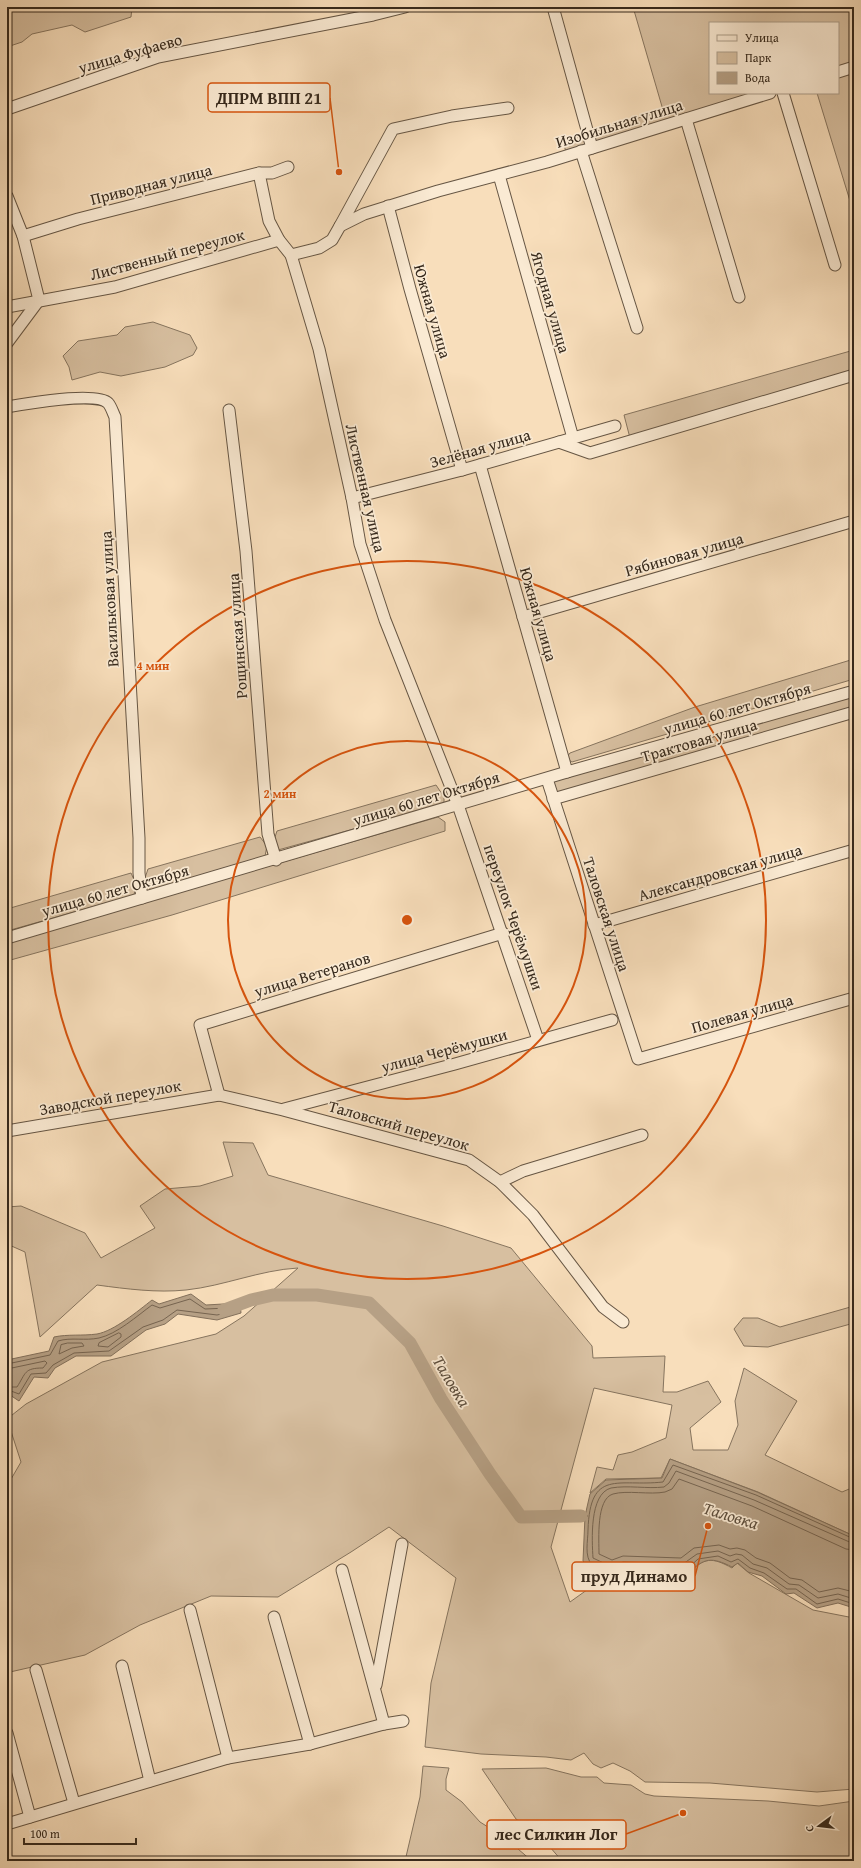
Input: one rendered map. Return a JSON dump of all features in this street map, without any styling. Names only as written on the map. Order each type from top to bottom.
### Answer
[{"type":"street","name":"улица Фуфаево","points":[[7,108],[158,58],[373,16],[405,7]]},
{"type":"street","points":[[553,7],[586,150],[637,328]]},
{"type":"street","points":[[839,72],[854,67]]},
{"type":"street","name":"Изобильная улица","points":[[340,226],[364,214],[388,206],[547,162],[767,94]]},
{"type":"street","points":[[783,94],[835,265]]},
{"type":"street","points":[[291,256],[319,248],[332,240],[393,129],[452,116],[508,108]]},
{"type":"street","points":[[686,119],[739,297]]},
{"type":"street","name":"Приводная улица","points":[[23,236],[78,220],[260,173],[272,173],[288,167]]},
{"type":"street","name":"Лиственная улица","points":[[260,173],[269,221],[278,240],[291,256],[319,349],[352,498],[360,544],[385,620],[458,805]]},
{"type":"street","name":"Ягодная улица","points":[[498,175],[573,438]]},
{"type":"street","points":[[7,196],[23,236],[38,300],[7,343]]},
{"type":"street","name":"Южная улица","points":[[388,206],[410,289],[462,470]]},
{"type":"street","name":"Лиственный переулок","points":[[7,307],[38,300],[115,287],[278,240]]},
{"type":"street","points":[[559,442],[590,452],[854,376]]},
{"type":"street","name":"Васильковая улица","points":[[7,407],[39,401],[99,397],[109,403],[115,418],[139,838],[139,873],[142,898]]},
{"type":"street","name":"Рощинская улица","points":[[229,410],[246,551],[268,834],[276,860]]},
{"type":"street","name":"Зелёная улица","points":[[352,498],[462,470],[615,426]]},
{"type":"street","name":"Южная улица","points":[[480,465],[567,772]]},
{"type":"street","name":"Рябиновая улица","points":[[523,617],[854,521]]},
{"type":"street","name":"улица 60 лет Октября","points":[[7,938],[276,860],[567,772],[854,691]]},
{"type":"street","name":"Трактовая улица","points":[[553,799],[854,712]]},
{"type":"street","name":"Таловская улица","points":[[547,779],[638,1059]]},
{"type":"street","name":"переулок Черёмушки","points":[[458,805],[503,933],[538,1040]]},
{"type":"street","name":"Александровская улица","points":[[594,926],[854,850]]},
{"type":"street","name":"улица Ветеранов","points":[[219,1095],[200,1025],[503,933]]},
{"type":"street","name":"Полевая улица","points":[[638,1059],[854,998]]},
{"type":"street","name":"улица Черёмушки","points":[[283,1110],[612,1020]]},
{"type":"street","name":"Таловский переулок","points":[[219,1095],[283,1110],[468,1160],[500,1182],[533,1215],[603,1307],[623,1322]]},
{"type":"street","name":"Заводской переулок","points":[[7,1131],[219,1095]]},
{"type":"street","points":[[500,1182],[523,1171],[642,1135]]},
{"type":"street","points":[[375,1687],[402,1544]]},
{"type":"street","points":[[342,1570],[384,1724]]},
{"type":"street","points":[[190,1610],[228,1758]]},
{"type":"street","points":[[274,1617],[310,1744]]},
{"type":"street","points":[[122,1666],[150,1781]]},
{"type":"street","points":[[36,1670],[74,1803]]},
{"type":"street","points":[[7,1824],[228,1758],[310,1744],[384,1724],[403,1722]]},
{"type":"street","points":[[7,1733],[30,1817]]},
{"type":"green space","points":[[7,7],[132,7],[131,17],[85,32],[72,25],[32,34],[22,42],[7,47]]},
{"type":"green space","points":[[633,7],[854,7],[854,214],[817,94],[839,94],[839,22],[709,22],[709,94],[755,94],[567,155],[563,142],[663,110]]},
{"type":"green space","points":[[153,322],[190,335],[197,348],[193,355],[165,367],[121,376],[100,372],[72,380],[69,367],[63,356],[78,341],[117,335],[125,327]]},
{"type":"green space","points":[[854,350],[854,373],[630,438],[624,415]]},
{"type":"green space","points":[[854,659],[854,679],[572,762],[566,758],[570,753],[695,707]]},
{"type":"green space","points":[[854,694],[854,710],[554,795],[552,782]]},
{"type":"green space","points":[[436,785],[444,797],[444,804],[278,850],[274,840],[277,831]]},
{"type":"green space","points":[[438,817],[445,822],[445,831],[172,915],[7,961],[7,942]]},
{"type":"green space","points":[[260,837],[267,846],[265,856],[151,890],[144,881],[148,869]]},
{"type":"green space","points":[[131,873],[136,884],[134,895],[7,931],[7,909]]},
{"type":"green space","points":[[223,1142],[253,1143],[268,1175],[443,1226],[511,1248],[592,1346],[593,1358],[665,1356],[663,1392],[677,1392],[708,1381],[721,1402],[690,1428],[693,1450],[728,1450],[738,1425],[735,1401],[744,1368],[797,1401],[765,1455],[842,1492],[854,1487],[854,1536],[758,1492],[670,1459],[661,1478],[606,1479],[590,1493],[597,1467],[613,1470],[618,1455],[632,1452],[666,1438],[672,1405],[594,1388],[551,1547],[570,1602],[598,1582],[613,1579],[623,1572],[688,1574],[699,1564],[708,1560],[725,1564],[732,1568],[737,1563],[749,1573],[813,1610],[854,1618],[854,1789],[817,1792],[710,1783],[645,1782],[630,1771],[613,1763],[601,1768],[593,1764],[584,1753],[571,1760],[546,1757],[481,1754],[425,1747],[431,1683],[456,1578],[389,1527],[278,1597],[211,1596],[140,1625],[85,1655],[10,1672],[7,1670],[7,1486],[21,1462],[7,1419],[26,1404],[102,1362],[216,1334],[244,1316],[298,1268],[284,1269],[200,1288],[175,1291],[153,1291],[97,1285],[40,1337],[25,1252],[7,1244],[7,1207],[21,1206],[85,1233],[101,1258],[155,1228],[140,1206],[165,1189],[200,1186],[233,1176]]},
{"type":"green space","points":[[854,1306],[854,1323],[768,1347],[744,1346],[734,1329],[743,1318],[758,1318],[780,1327]]},
{"type":"green space","points":[[423,1766],[449,1768],[446,1779],[446,1790],[462,1802],[480,1822],[504,1837],[532,1861],[405,1861],[420,1797]]},
{"type":"green space","points":[[546,1768],[581,1777],[597,1777],[604,1783],[631,1785],[645,1794],[654,1796],[768,1801],[819,1806],[854,1801],[854,1861],[562,1861],[543,1839],[516,1819],[482,1769]]},
{"type":"water","points":[[191,1294],[206,1305],[240,1303],[241,1313],[217,1320],[178,1314],[165,1324],[146,1330],[111,1356],[76,1356],[55,1368],[48,1378],[34,1377],[19,1401],[10,1395],[7,1398],[7,1360],[49,1351],[54,1337],[91,1335],[104,1332],[126,1320],[152,1300],[159,1304]]},
{"type":"water","points":[[670,1459],[757,1492],[854,1536],[854,1608],[838,1603],[817,1608],[794,1593],[786,1594],[762,1576],[748,1572],[738,1563],[732,1567],[719,1561],[708,1560],[699,1564],[688,1574],[623,1571],[613,1579],[605,1573],[590,1570],[583,1561],[585,1516],[590,1494],[606,1480],[662,1478]]},
{"type":"waterway","name":"Таловка","points":[[224,1310],[251,1300],[273,1295],[317,1295],[369,1303],[410,1343],[441,1399],[490,1474],[521,1517],[581,1516]]},
{"type":"waterway","name":"Таловка","points":[[581,1516],[587,1516]]},
{"type":"place","name":"ДПРМ ВПП 21","points":[[339,172]]},
{"type":"place","name":"пруд Динамо","points":[[708,1526]]},
{"type":"place","name":"лес Силкин Лог","points":[[683,1813]]}]
